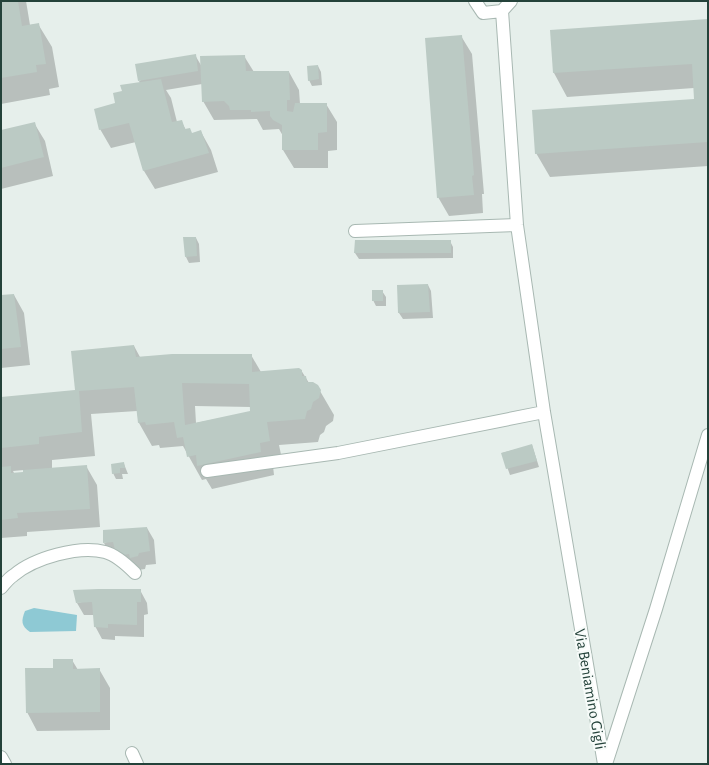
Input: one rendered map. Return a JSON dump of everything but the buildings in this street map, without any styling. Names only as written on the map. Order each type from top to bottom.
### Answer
[{"type":"street","points":[[475,1],[483,13],[502,12],[511,1]]},
{"type":"street","name":"Via Beniamino Gigli","points":[[502,12],[517,225],[544,412],[605,764]]},
{"type":"street","points":[[355,231],[517,225]]},
{"type":"street","points":[[207,471],[338,453],[544,412]]},
{"type":"street","points":[[605,764],[656,609],[708,435]]},
{"type":"street","points":[[1,588],[15,574],[40,560],[65,552],[88,550],[106,552],[125,563],[135,573]]},
{"type":"street","points":[[1,757],[5,764]]},
{"type":"water","points":[[34,608],[77,615],[76,631],[30,632],[23,625],[23,618],[25,611]]}]
